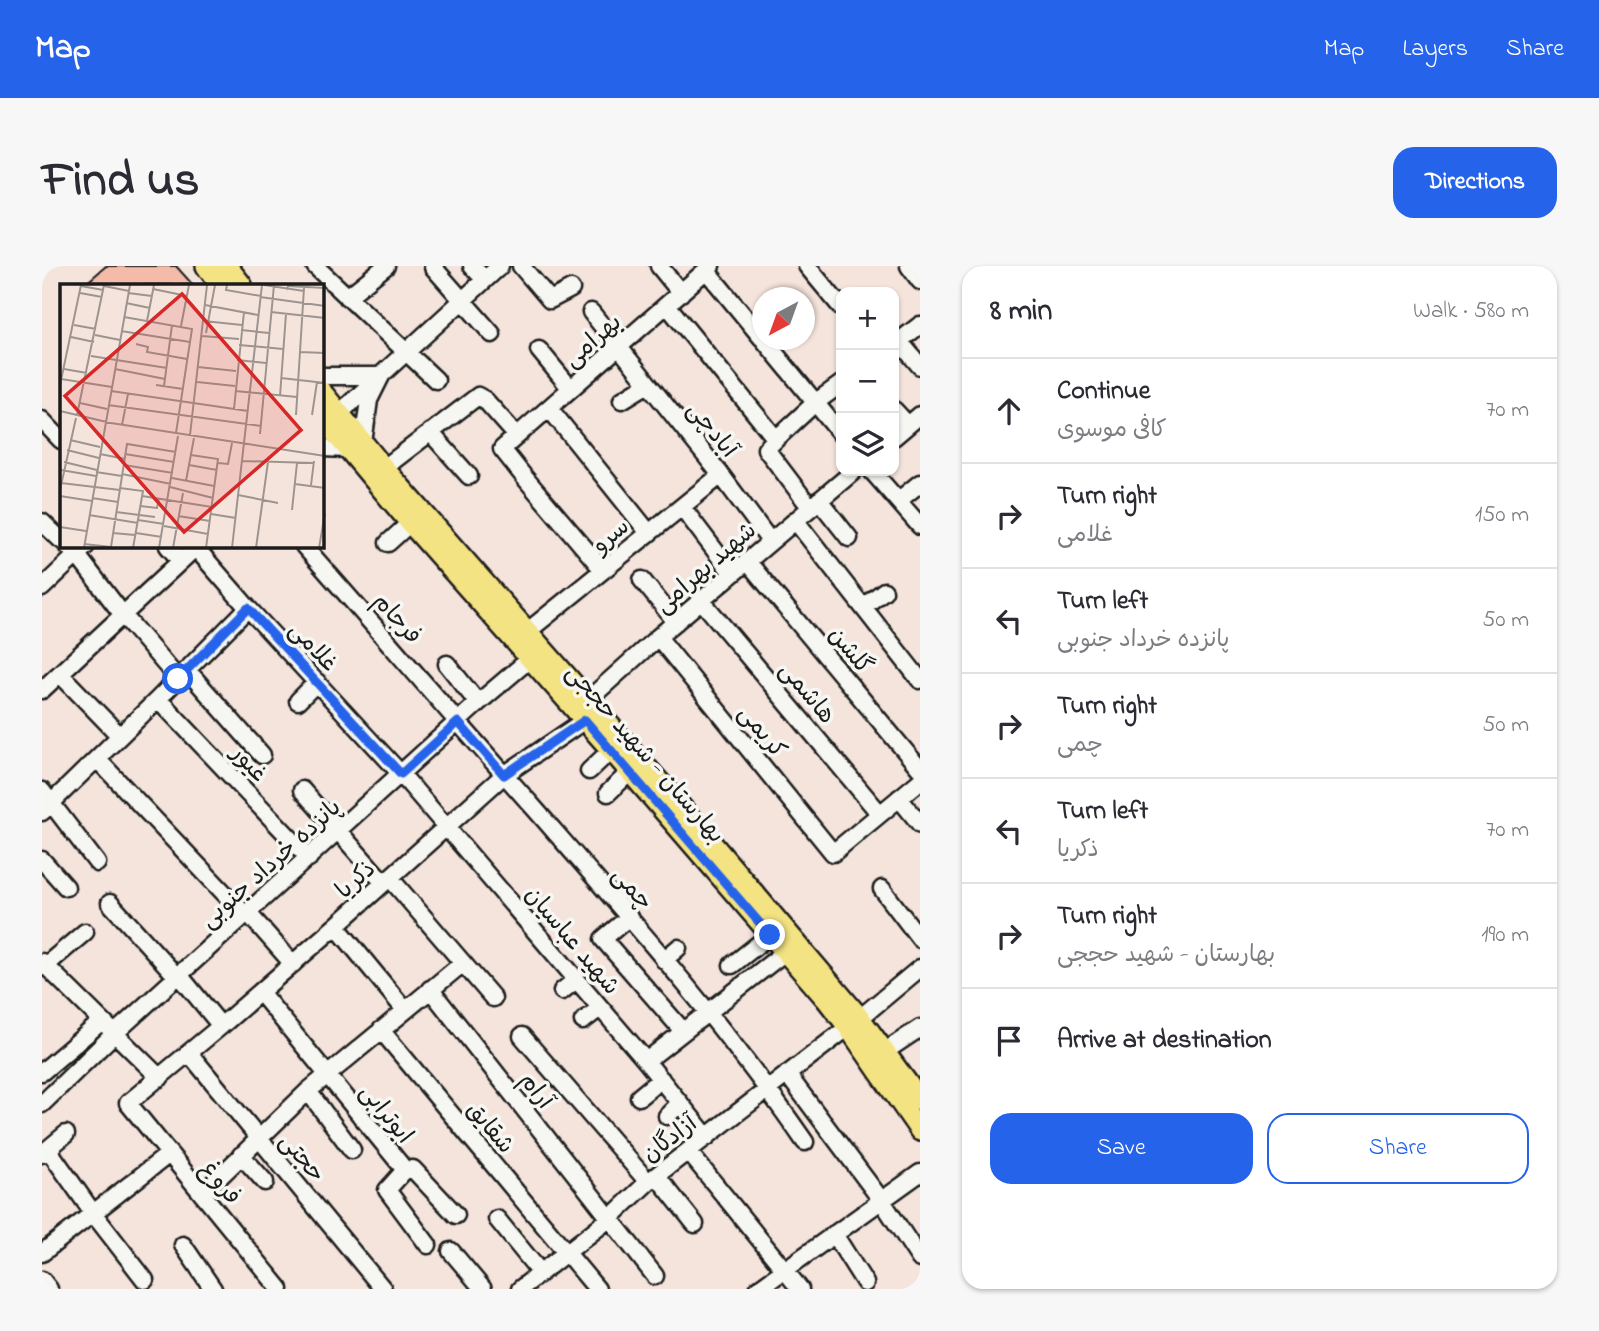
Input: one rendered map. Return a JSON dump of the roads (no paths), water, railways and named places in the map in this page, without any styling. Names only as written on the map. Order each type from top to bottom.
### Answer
[{"type":"main road","points":[[206,266],[219,284]]},
{"type":"main road","points":[[227,266],[241,284]]},
{"type":"main road","name":"بهارستان - شهید حججی","points":[[324,402],[328,421],[378,469],[528,631],[536,653],[585,720],[826,999],[884,1052],[920,1100]]},
{"type":"main road","name":"بهارستان - شهید حججی","points":[[378,469],[410,523],[536,653],[587,700],[672,796],[854,1022],[920,1132]]},
{"type":"street","points":[[315,266],[436,380]]},
{"type":"street","points":[[347,297],[386,266]]},
{"type":"street","points":[[472,266],[485,280]]},
{"type":"street","points":[[328,421],[500,266]]},
{"type":"street","points":[[521,266],[550,300],[571,289]]},
{"type":"street","points":[[659,266],[681,293]]},
{"type":"street","points":[[807,266],[836,301]]},
{"type":"street","points":[[909,266],[920,281]]},
{"type":"street","points":[[433,267],[492,334]]},
{"type":"street","points":[[709,268],[752,325]]},
{"type":"street","name":"بهرامی","points":[[603,570],[502,449],[709,268]]},
{"type":"street","points":[[667,305],[776,439]]},
{"type":"street","name":"آبادچی","points":[[591,312],[770,541]]},
{"type":"street","points":[[899,341],[920,325]]},
{"type":"street","points":[[899,346],[920,366]]},
{"type":"street","points":[[540,350],[571,389]]},
{"type":"street","points":[[772,350],[836,427]]},
{"type":"street","points":[[324,376],[381,376]]},
{"type":"street","points":[[324,449],[355,446],[369,400],[381,376]]},
{"type":"street","points":[[622,400],[648,384]]},
{"type":"street","points":[[836,388],[816,402],[766,449],[814,504],[849,538]]},
{"type":"street","points":[[378,469],[478,396],[485,400],[517,436]]},
{"type":"street","points":[[549,408],[649,533]]},
{"type":"street","points":[[42,420],[60,439]]},
{"type":"street","points":[[899,433],[914,420]]},
{"type":"street","points":[[430,432],[469,477]]},
{"type":"street","name":"سرو","points":[[528,631],[721,475]]},
{"type":"street","name":"شهید بهرامی","points":[[587,700],[848,476]]},
{"type":"street","points":[[876,476],[920,526]]},
{"type":"street","points":[[898,501],[920,483]]},
{"type":"street","points":[[681,507],[732,573]]},
{"type":"street","points":[[795,520],[920,680]]},
{"type":"street","points":[[42,522],[60,539]]},
{"type":"street","points":[[388,543],[410,523]]},
{"type":"street","points":[[171,548],[181,561]]},
{"type":"street","points":[[44,686],[195,548]]},
{"type":"street","name":"غلامی","points":[[197,548],[248,608],[401,774]]},
{"type":"street","name":"فرجام","points":[[306,548],[419,663],[458,722]]},
{"type":"street","points":[[42,588],[77,549],[123,615],[262,755]]},
{"type":"street","name":"گلشن","points":[[747,561],[920,769]]},
{"type":"street","points":[[642,580],[676,622]]},
{"type":"street","points":[[863,607],[884,591]]},
{"type":"street","name":"هاشمی","points":[[701,600],[880,814]]},
{"type":"street","points":[[97,863],[45,802],[97,759],[248,608]]},
{"type":"street","name":"کریمی","points":[[658,637],[833,853],[880,814]]},
{"type":"street","name":"پانزده خرداد جنوبی","points":[[48,1098],[115,1033],[536,653]]},
{"type":"street","points":[[447,663],[478,703]]},
{"type":"street","points":[[60,674],[120,736]]},
{"type":"street","points":[[298,701],[317,682]]},
{"type":"street","name":"غیور","points":[[158,699],[309,858]]},
{"type":"street","name":"ذکریا","points":[[128,1104],[293,964],[504,775],[585,720]]},
{"type":"street","name":"چمی","points":[[458,722],[708,1011],[805,1142]]},
{"type":"street","points":[[589,771],[611,750]]},
{"type":"street","points":[[97,759],[293,964]]},
{"type":"street","points":[[608,793],[630,772]]},
{"type":"street","name":"شهید عباسیان","points":[[401,774],[646,1061],[707,1138]]},
{"type":"street","points":[[880,814],[920,780]]},
{"type":"street","points":[[302,790],[494,998]]},
{"type":"street","points":[[899,799],[920,824]]},
{"type":"street","points":[[42,860],[66,887]]},
{"type":"street","points":[[882,890],[920,939]]},
{"type":"street","points":[[110,903],[221,1026]]},
{"type":"street","points":[[629,917],[603,939],[683,1031]]},
{"type":"street","points":[[336,926],[405,1010]]},
{"type":"street","points":[[85,932],[44,964],[160,1078]]},
{"type":"street","points":[[733,965],[770,935]]},
{"type":"street","points":[[664,960],[678,947]]},
{"type":"street","points":[[646,1061],[785,952]]},
{"type":"street","points":[[202,1194],[308,1091],[463,962]]},
{"type":"street","name":"آزادگان","points":[[530,1283],[609,1219],[652,1179],[917,976]]},
{"type":"street","points":[[562,991],[577,979]]},
{"type":"street","name":"آرام","points":[[429,989],[655,1276]]},
{"type":"street","name":"ابوترابی","points":[[260,992],[405,1170],[387,1190],[428,1244]]},
{"type":"street","points":[[583,1021],[600,1008]]},
{"type":"street","points":[[42,1072],[102,1021]]},
{"type":"street","points":[[884,1052],[920,1028]]},
{"type":"street","name":"شقایق","points":[[381,1030],[597,1289]]},
{"type":"street","points":[[522,1036],[695,1224]]},
{"type":"street","name":"حجتی","points":[[189,1053],[383,1289]]},
{"type":"street","points":[[788,1074],[882,1200],[920,1259]]},
{"type":"street","points":[[42,1079],[48,1098]]},
{"type":"street","points":[[639,1097],[661,1079]]},
{"type":"street","points":[[308,1091],[352,1150]]},
{"type":"street","points":[[667,1116],[680,1102]]},
{"type":"street","name":"فروغ","points":[[128,1104],[280,1289]]},
{"type":"street","points":[[66,1134],[45,1152],[145,1280]]},
{"type":"street","points":[[688,1152],[800,1289]]},
{"type":"street","points":[[42,1253],[169,1154]]},
{"type":"street","points":[[241,1155],[265,1182]]},
{"type":"street","points":[[405,1170],[413,1169],[456,1215]]},
{"type":"street","points":[[758,1289],[920,1173]]},
{"type":"street","points":[[496,1219],[530,1283]]},
{"type":"street","points":[[834,1234],[865,1283]]},
{"type":"street","points":[[183,1245],[214,1289]]},
{"type":"street","points":[[451,1251],[483,1289]]},
{"type":"street","points":[[42,1280],[49,1289]]}]
